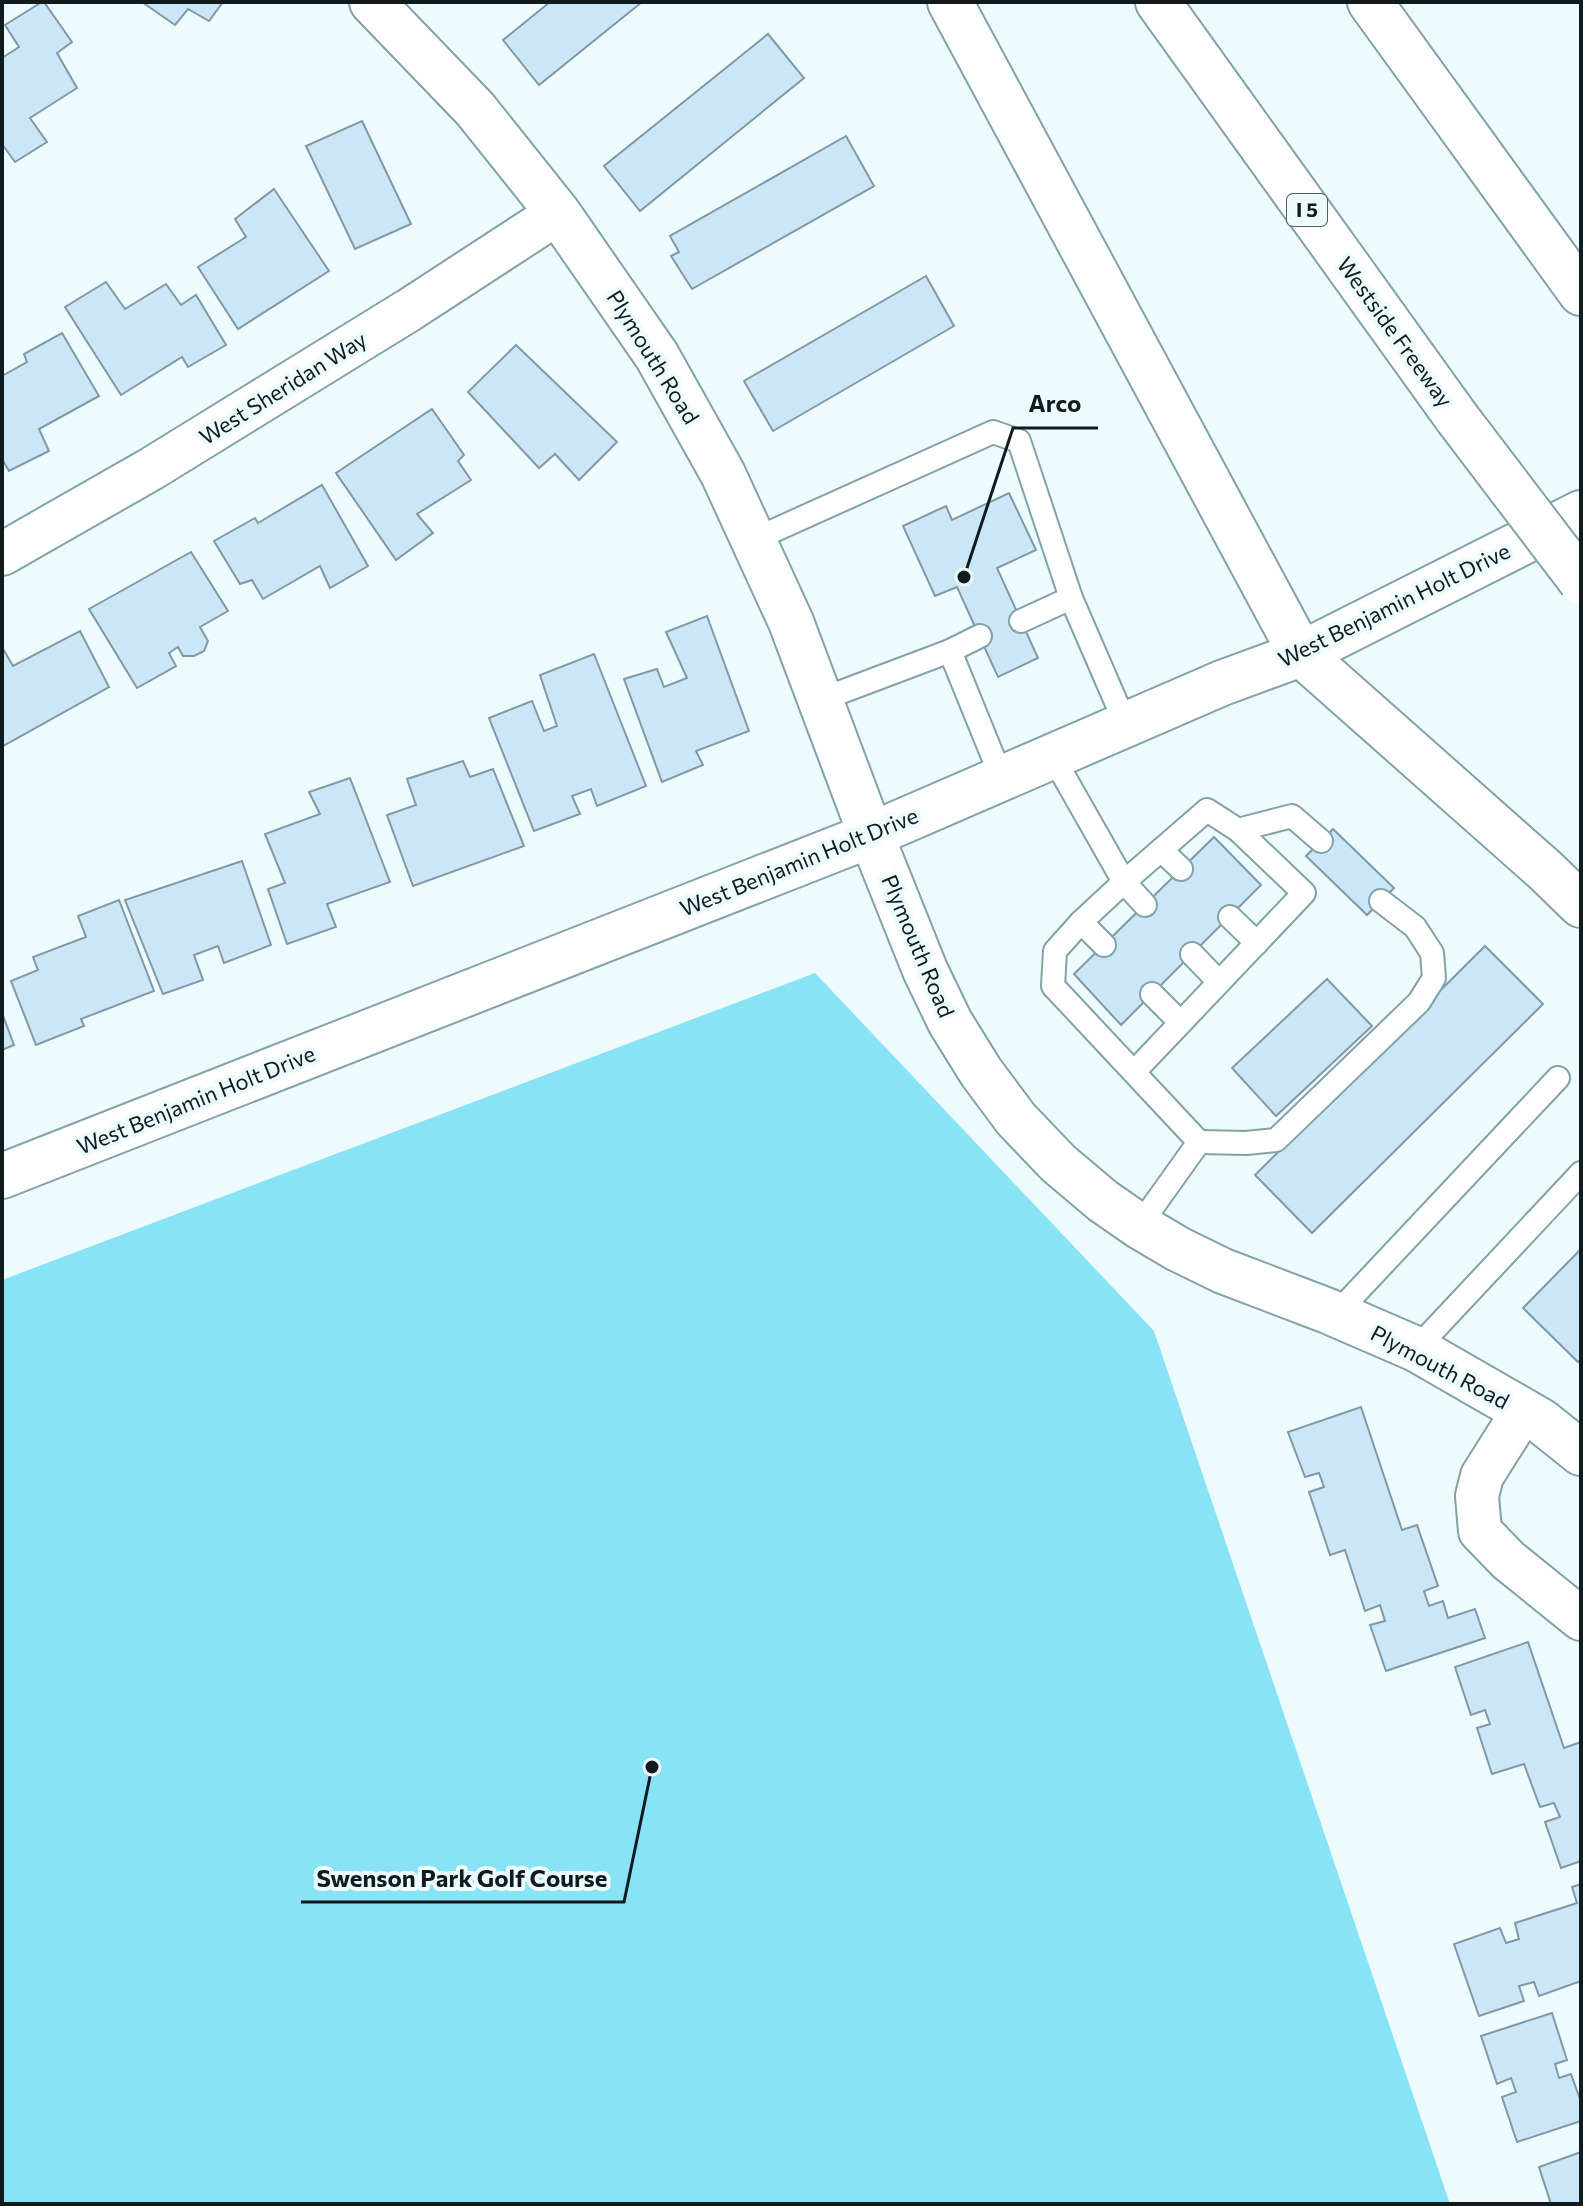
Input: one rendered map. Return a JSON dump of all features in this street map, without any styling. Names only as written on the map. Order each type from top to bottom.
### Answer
[{"type":"main road","name":"Plymouth Road","points":[[372,2],[475,109],[558,213],[657,356],[723,474],[791,622],[925,970],[950,1022],[981,1072],[1016,1119],[1058,1163],[1139,1226],[1223,1271],[1336,1314],[1416,1349],[1541,1421],[1581,1453]]},
{"type":"main road","points":[[950,2],[1301,654],[1581,905]]},
{"type":"main road","name":"Westside Freeway","points":[[1158,2],[1457,418],[1581,581]]},
{"type":"main road","points":[[1370,2],[1581,293]]},
{"type":"main road","name":"West Benjamin Holt Drive","points":[[2,1176],[871,835],[1222,683],[1301,654],[1581,513]]},
{"type":"street","name":"West Sheridan Way","points":[[2,554],[165,461],[409,310],[558,213]]},
{"type":"street","points":[[1523,1411],[1482,1476],[1477,1496],[1480,1531],[1508,1560],[1581,1619]]},
{"type":"lane","points":[[753,540],[993,432],[1019,441],[1071,598],[1126,725]]},
{"type":"lane","points":[[1021,621],[1071,598]]},
{"type":"lane","points":[[820,700],[950,651],[980,636]]},
{"type":"lane","points":[[950,651],[1002,779]]},
{"type":"lane","points":[[1053,757],[1124,882],[1145,905]]},
{"type":"lane","points":[[1134,1072],[1304,893],[1238,830],[1207,810],[1124,882],[1055,951],[1053,986],[1199,1142],[1276,1140],[1419,1002],[1434,978],[1432,953],[1415,927],[1381,901]]},
{"type":"lane","points":[[1238,830],[1292,816],[1321,841]]},
{"type":"lane","points":[[1161,850],[1181,869]]},
{"type":"lane","points":[[1230,917],[1257,943]]},
{"type":"lane","points":[[1081,922],[1104,945]]},
{"type":"lane","points":[[1192,954],[1219,982]]},
{"type":"lane","points":[[1152,994],[1180,1022]]},
{"type":"lane","points":[[1336,1314],[1558,1078]]},
{"type":"lane","points":[[1139,1226],[1199,1142]]},
{"type":"lane","points":[[1416,1349],[1581,1173]]},
{"type":"shaded area","points":[[815,973],[1154,1331],[1450,2204],[2,2204],[2,1280]]},
{"type":"building","points":[[42,2],[72,42],[57,53],[77,88],[30,118],[47,142],[15,162],[2,144],[2,58],[19,47],[5,25]]},
{"type":"building","points":[[142,2],[223,2],[209,21],[188,9],[175,25]]},
{"type":"building","points":[[550,2],[642,2],[539,85],[503,40]]},
{"type":"building","points":[[768,34],[804,78],[640,211],[604,166]]},
{"type":"building","points":[[362,121],[411,224],[355,249],[306,146]]},
{"type":"building","points":[[846,136],[874,186],[692,289],[671,256],[679,252],[670,236]]},
{"type":"building","points":[[274,189],[329,271],[238,329],[198,267],[246,237],[235,219]]},
{"type":"building","points":[[926,276],[954,326],[773,431],[744,381]]},
{"type":"building","points":[[106,282],[125,309],[166,284],[181,305],[196,295],[226,345],[188,367],[182,357],[121,395],[65,307]]},
{"type":"building","points":[[62,333],[99,396],[39,429],[49,451],[9,471],[2,459],[2,376],[27,362],[24,354]]},
{"type":"building","points":[[516,345],[617,442],[579,480],[555,454],[539,468],[468,392]]},
{"type":"building","points":[[432,409],[464,455],[458,461],[471,480],[417,514],[433,533],[396,560],[336,473]]},
{"type":"building","points":[[322,485],[368,566],[330,588],[320,566],[263,599],[252,580],[240,584],[214,541],[255,518],[258,523]]},
{"type":"building","points":[[1009,493],[1036,550],[997,568],[1038,658],[998,677],[957,587],[935,596],[903,526],[946,506],[952,520]]},
{"type":"building","points":[[191,552],[228,611],[200,627],[208,641],[204,651],[194,656],[183,656],[178,647],[169,653],[176,666],[137,688],[89,609]]},
{"type":"building","points":[[707,616],[749,731],[696,751],[703,765],[662,782],[624,679],[657,669],[664,687],[687,678],[666,632]]},
{"type":"building","points":[[80,631],[109,687],[3,746],[2,647],[13,666]]},
{"type":"building","points":[[594,654],[646,786],[597,806],[591,789],[572,796],[580,814],[534,831],[489,718],[532,701],[544,731],[557,726],[540,675]]},
{"type":"building","points":[[463,761],[470,777],[493,769],[524,846],[413,886],[387,815],[416,805],[407,779]]},
{"type":"building","points":[[350,778],[390,882],[327,904],[336,927],[287,944],[268,889],[285,883],[265,834],[320,814],[309,792]]},
{"type":"building","points":[[1333,829],[1394,888],[1367,915],[1306,856]]},
{"type":"building","points":[[1214,837],[1261,885],[1121,1025],[1074,974]]},
{"type":"building","points":[[242,861],[271,945],[224,963],[218,946],[194,955],[203,980],[163,994],[125,900]]},
{"type":"building","points":[[119,900],[154,991],[81,1019],[84,1026],[36,1045],[11,981],[38,970],[33,957],[86,937],[78,916]]},
{"type":"building","points":[[1485,946],[1543,1004],[1312,1233],[1255,1175]]},
{"type":"building","points":[[1327,979],[1372,1026],[1276,1116],[1232,1068]]},
{"type":"building","points":[[2,1013],[14,1045],[2,1050]]},
{"type":"building","points":[[1581,1249],[1581,1359],[1578,1362],[1523,1308]]},
{"type":"building","points":[[1361,1407],[1402,1530],[1417,1525],[1438,1586],[1424,1591],[1429,1606],[1443,1601],[1448,1618],[1475,1609],[1485,1638],[1386,1671],[1370,1625],[1385,1621],[1380,1605],[1365,1611],[1345,1550],[1330,1555],[1309,1492],[1324,1487],[1319,1473],[1305,1477],[1288,1432]]},
{"type":"building","points":[[1528,1642],[1564,1748],[1581,1742],[1581,1861],[1561,1868],[1545,1822],[1560,1817],[1554,1803],[1540,1807],[1524,1764],[1492,1774],[1477,1728],[1490,1724],[1485,1710],[1471,1715],[1455,1667]]},
{"type":"building","points":[[1581,1884],[1581,1981],[1539,1996],[1534,1982],[1519,1986],[1524,2001],[1479,2016],[1454,1944],[1500,1928],[1506,1943],[1519,1939],[1515,1923],[1577,1903],[1572,1887]]},
{"type":"building","points":[[1552,2013],[1567,2060],[1555,2064],[1559,2078],[1571,2074],[1581,2102],[1581,2121],[1517,2142],[1502,2097],[1516,2092],[1511,2078],[1497,2084],[1481,2036]]},
{"type":"building","points":[[1581,2152],[1581,2204],[1551,2204],[1539,2167]]},
{"type":"place","name":"Arco","points":[[964,577]]},
{"type":"place","name":"Swenson Park Golf Course","points":[[652,1767]]}]
